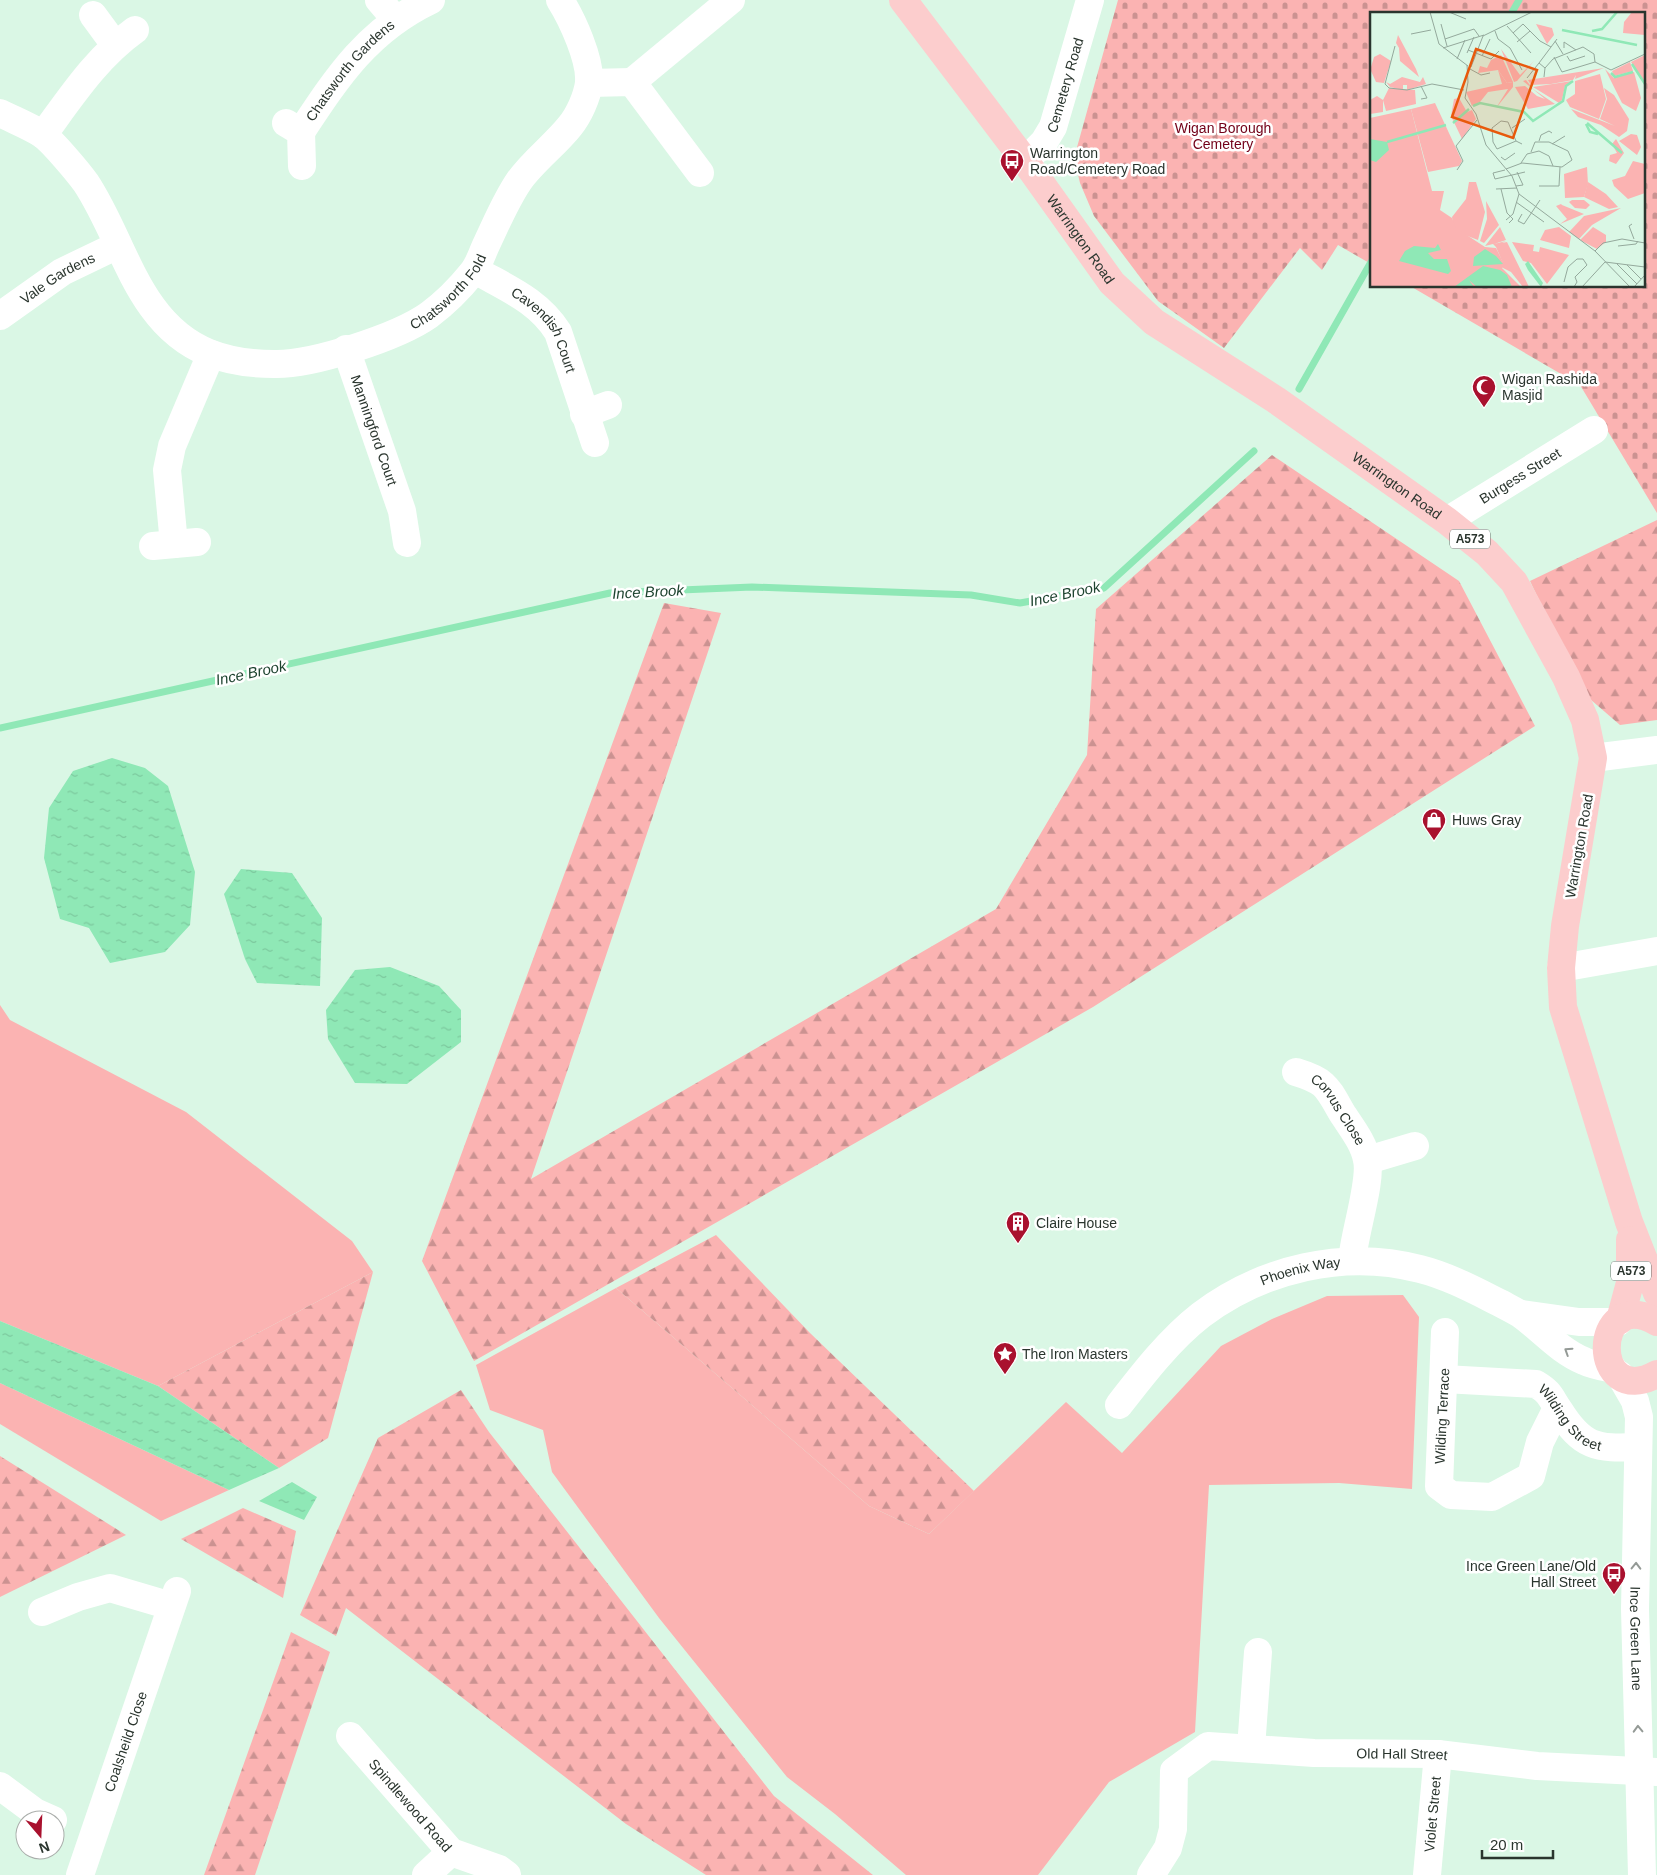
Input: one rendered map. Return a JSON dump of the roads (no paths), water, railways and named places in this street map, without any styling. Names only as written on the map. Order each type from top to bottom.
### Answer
[{"type":"main road","name":"Warrington Road","points":[[903,0],[1025,161],[1112,283],[1154,322],[1276,400],[1447,521],[1487,553],[1514,582],[1544,633],[1585,720],[1593,758],[1565,926],[1561,968],[1563,1007],[1629,1222],[1657,1293]]},
{"type":"main road","name":"Warrington Road","points":[[1619,1321],[1632,1271],[1629,1222]]},
{"type":"main road","points":[[1619,1321],[1640,1315],[1657,1322]]},
{"type":"main road","name":"A573","points":[[1616,1372],[1607,1360],[1606,1339],[1619,1321]]},
{"type":"main road","points":[[1616,1372],[1629,1379],[1654,1377]]},
{"type":"street","name":"Chatsworth Gardens","points":[[302,166],[293,127],[330,87],[388,10],[432,0]]},
{"type":"street","name":"Chatsworth Fold","points":[[0,113],[43,135],[85,182],[148,303],[166,326],[184,341],[211,354],[246,362],[276,364],[304,360],[381,339],[407,328],[429,315],[455,293],[475,270],[503,208],[520,179],[571,125],[581,107],[589,83],[586,62],[575,29],[560,0]]},
{"type":"street","points":[[589,83],[632,82],[731,0]]},
{"type":"street","name":"Cemetery Road","points":[[1025,161],[1044,142],[1053,127],[1090,0]]},
{"type":"street","points":[[43,135],[90,72],[125,38],[94,15]]},
{"type":"street","points":[[632,82],[700,173]]},
{"type":"street","name":"Vale Gardens","points":[[0,316],[62,272],[118,245]]},
{"type":"street","name":"Cavendish Court","points":[[475,270],[536,305],[548,317],[558,332],[596,409],[595,443]]},
{"type":"street","name":"Manningford Court","points":[[346,349],[412,508],[407,543]]},
{"type":"street","points":[[175,544],[167,470],[172,446],[211,354]]},
{"type":"street","name":"Burgess Street","points":[[1447,521],[1594,430]]},
{"type":"street","points":[[1593,758],[1657,750]]},
{"type":"street","points":[[1561,968],[1657,951]]},
{"type":"street","name":"Corvus Close","points":[[1296,1072],[1317,1078],[1326,1086],[1362,1146],[1368,1160],[1368,1175],[1353,1240],[1352,1261]]},
{"type":"street","name":"Corvus Close","points":[[1368,1160],[1416,1146]]},
{"type":"street","name":"Phoenix Way","points":[[1119,1405],[1176,1339],[1200,1316],[1232,1294],[1275,1274],[1312,1265],[1352,1261],[1383,1262],[1420,1269],[1468,1287],[1522,1314],[1551,1340],[1584,1362],[1616,1372]]},
{"type":"street","name":"Phoenix Way","points":[[1522,1314],[1579,1322],[1619,1321]]},
{"type":"street","name":"Wilding Terrace","points":[[1445,1332],[1439,1486],[1451,1495],[1492,1497],[1531,1476],[1540,1442],[1558,1408]]},
{"type":"street","name":"Ince Green Lane","points":[[1616,1372],[1630,1390],[1637,1409],[1635,1609],[1648,1771],[1642,1875]]},
{"type":"street","name":"Wilding Street","points":[[1444,1379],[1536,1384],[1549,1392],[1575,1434],[1588,1443],[1603,1447],[1638,1446]]},
{"type":"street","name":"Coalsheild Close","points":[[42,1612],[78,1597],[110,1588],[174,1599],[91,1838],[80,1875]]},
{"type":"street","points":[[1251,1748],[1258,1652]]},
{"type":"street","name":"Spindlewood Road","points":[[350,1736],[450,1852],[500,1869],[507,1875]]},
{"type":"street","name":"Old Hall Street","points":[[1151,1875],[1168,1848],[1173,1829],[1174,1771],[1208,1746],[1314,1752],[1438,1754],[1537,1766],[1648,1771]]},
{"type":"street","name":"Violet Street","points":[[1427,1875],[1438,1754]]},
{"type":"street","points":[[0,1786],[33,1810]]},
{"type":"street","points":[[65,1825],[91,1838]]},
{"type":"street","points":[[426,1875],[450,1852]]},
{"type":"water","points":[[112,758],[145,768],[168,786],[195,872],[190,925],[165,952],[110,963],[89,928],[60,919],[44,858],[49,808],[73,771]]},
{"type":"water","points":[[241,869],[292,873],[322,918],[320,986],[257,983],[245,959],[224,894]]},
{"type":"water","points":[[390,967],[439,986],[461,1010],[461,1042],[407,1084],[355,1083],[328,1039],[326,1010],[355,970]]},
{"type":"water","points":[[0,1321],[158,1386],[279,1468],[229,1490],[0,1383]]},
{"type":"water","points":[[292,1482],[317,1497],[304,1520],[259,1501]]},
{"type":"waterway","name":"Ince Brook","points":[[1512,12],[1519,0]]},
{"type":"waterway","name":"Ince Brook","points":[[1299,389],[1370,264]]},
{"type":"waterway","name":"Ince Brook","points":[[0,728],[610,593],[752,587],[971,595],[1020,603],[1104,588],[1254,451]]},
{"type":"place","name":"Warrington Road/Cemetery Road","points":[[1012,182]]},
{"type":"place","name":"Wigan Rashida Masjid","points":[[1484,408]]},
{"type":"place","name":"Huws Gray","points":[[1434,841]]},
{"type":"place","name":"Claire House","points":[[1018,1244]]},
{"type":"place","name":"The Iron Masters","points":[[1005,1375]]},
{"type":"place","name":"Ince Green Lane/Old Hall Street","points":[[1614,1595]]},
{"type":"park label","name":"Wigan Borough Cemetery","points":[[1223,136]]}]
